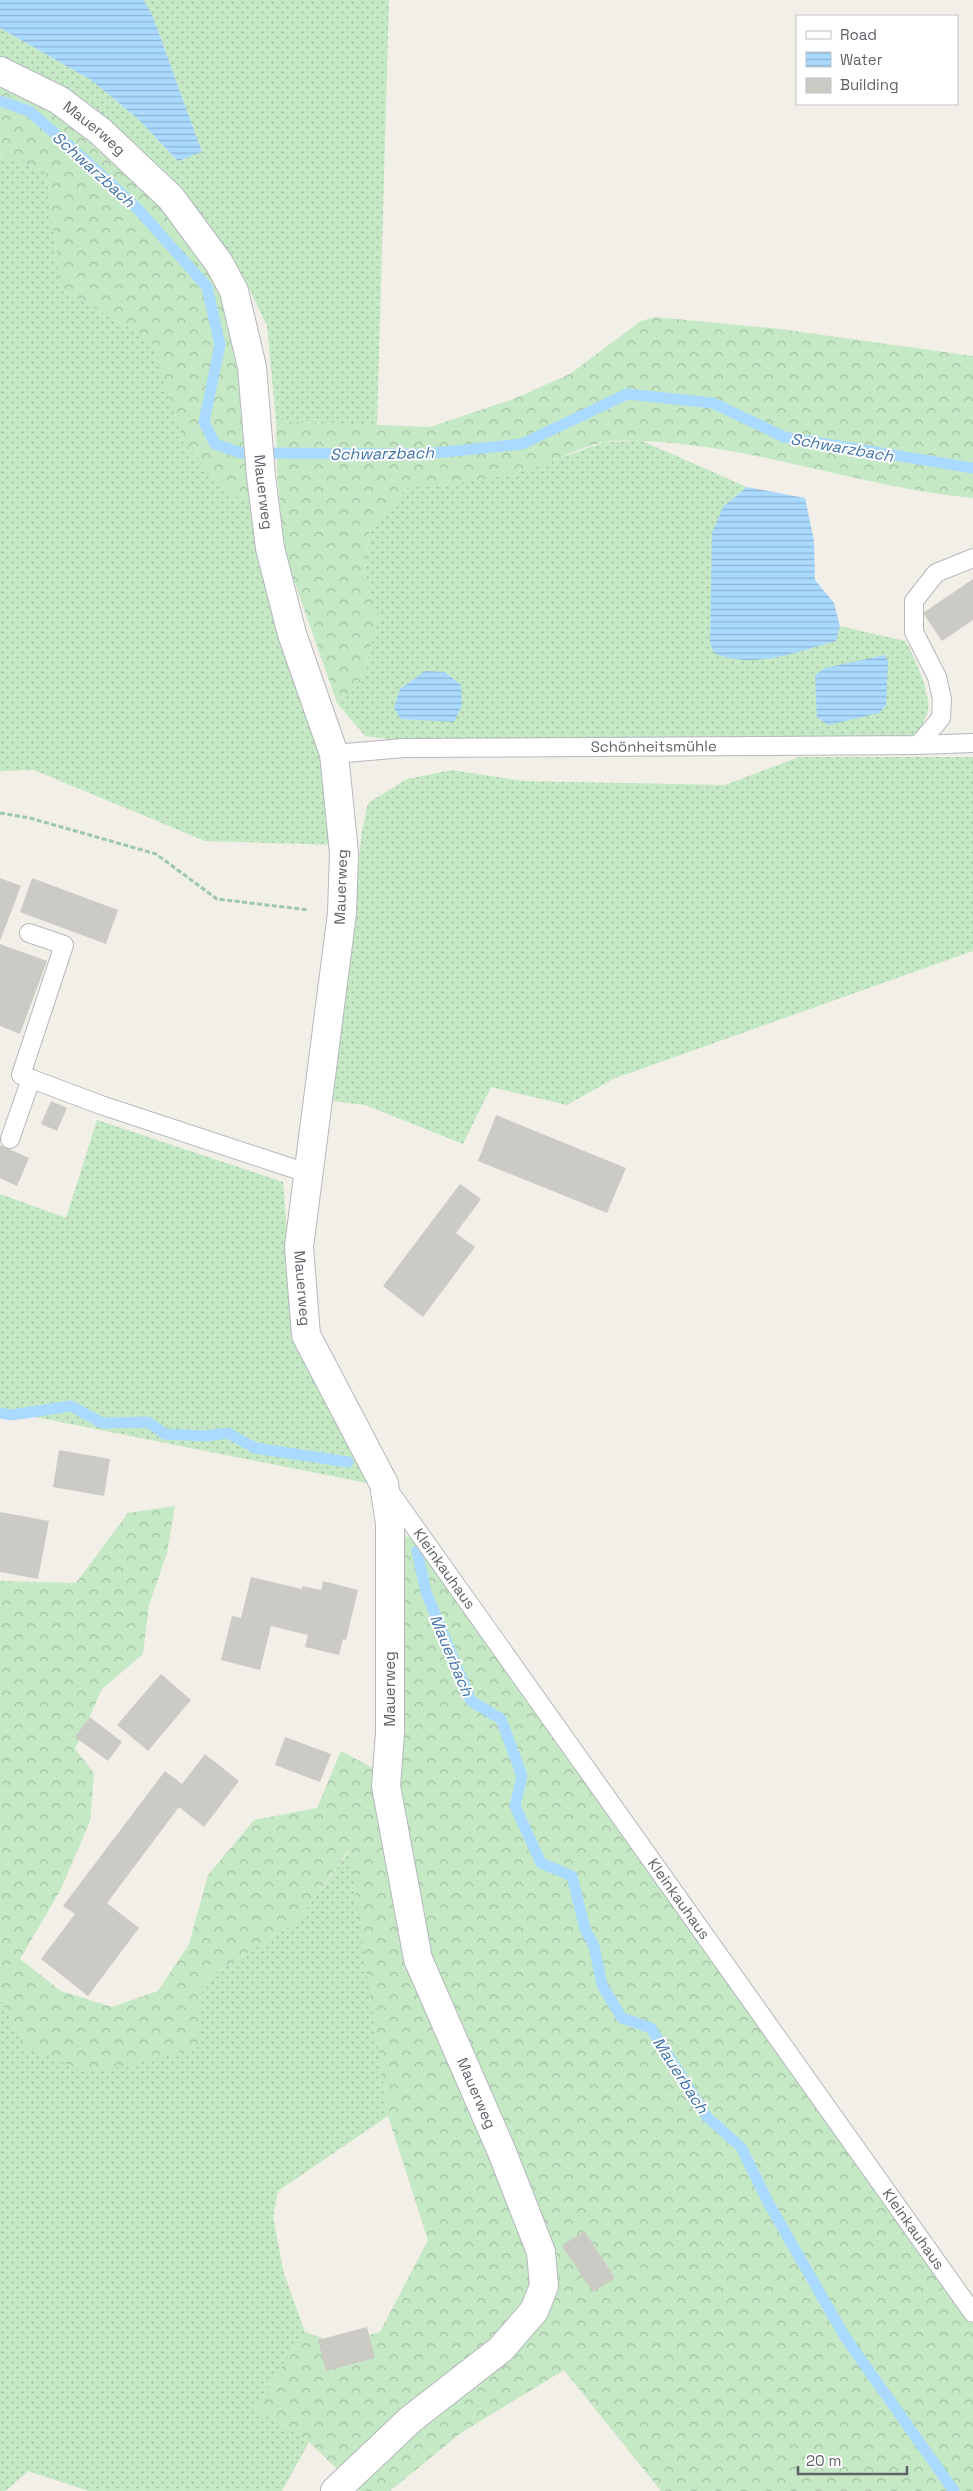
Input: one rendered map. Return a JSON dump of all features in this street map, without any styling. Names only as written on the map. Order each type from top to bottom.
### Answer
[{"type":"street","name":"Mauerweg","points":[[0,71],[59,100],[100,131],[171,198],[219,263],[234,291],[252,367],[259,426],[261,476],[270,548],[292,634],[334,754],[344,853],[342,914],[298,1247],[306,1335],[384,1484],[390,1523],[390,1733],[386,1786],[418,1959],[502,2152],[541,2252],[544,2286],[534,2311],[501,2350],[411,2419],[335,2491]]},
{"type":"lane","points":[[918,745],[940,718],[942,699],[937,677],[914,632],[914,601],[936,573],[973,558]]},
{"type":"lane","name":"Schönheitsmühle","points":[[334,754],[404,748],[918,745],[973,743]]},
{"type":"lane","points":[[29,933],[64,945],[20,1075],[101,1105],[307,1173]]},
{"type":"lane","points":[[10,1139],[31,1079]]},
{"type":"lane","name":"Kleinkauhaus","points":[[384,1484],[973,2313]]},
{"type":"path","points":[[0,813],[30,818],[156,854],[217,899],[342,914]]},
{"type":"green space","points":[[144,0],[389,0],[377,425],[276,421],[267,326],[244,278],[214,239],[0,59],[0,28],[91,80],[137,118],[178,161],[202,152],[153,17]]},
{"type":"green space","points":[[0,85],[51,108],[126,170],[197,249],[221,298],[240,365],[255,507],[226,491],[184,443],[152,341],[61,289],[46,172],[0,155]]},
{"type":"green space","points":[[0,155],[46,172],[61,289],[152,341],[184,443],[255,507],[323,751],[338,845],[205,841],[34,770],[0,771]]},
{"type":"green space","points":[[655,317],[780,329],[973,356],[973,498],[890,485],[726,450],[642,441],[594,444],[536,467],[497,477],[407,488],[370,528],[364,578],[379,617],[361,682],[337,703],[284,552],[277,473],[276,421],[430,427],[516,398],[570,374],[641,321]]},
{"type":"green space","points":[[642,441],[747,487],[724,507],[836,641],[840,626],[905,641],[921,675],[928,703],[926,718],[912,741],[404,741],[365,736],[337,703],[361,682],[379,617],[364,578],[370,528],[407,488],[441,485],[526,470],[605,442]]},
{"type":"green space","points":[[799,757],[973,757],[973,951],[613,1079],[567,1105],[491,1087],[463,1144],[365,1105],[332,1101],[362,830],[368,803],[407,779],[452,770],[523,781],[725,785]]},
{"type":"green space","points":[[97,1120],[283,1182],[296,1341],[377,1485],[0,1410],[0,1194],[66,1218]]},
{"type":"green space","points":[[175,1506],[167,1553],[149,1605],[143,1654],[102,1689],[75,1749],[94,1773],[90,1821],[61,1889],[20,1959],[61,1991],[112,2007],[158,1991],[189,1944],[208,1875],[254,1820],[317,1808],[341,1751],[384,1774],[400,1536],[417,1538],[973,2313],[973,2491],[661,2491],[564,2370],[461,2433],[390,2491],[360,2491],[309,2442],[254,2408],[305,2332],[337,2343],[380,2332],[428,2240],[388,2116],[349,1850],[297,1921],[203,1982],[198,2047],[128,2066],[85,2071],[24,2047],[0,1998],[0,1581],[76,1583],[128,1513]]},
{"type":"green space","points":[[350,1850],[388,2116],[278,2191],[273,2217],[284,2274],[305,2332],[254,2408],[309,2442],[282,2491],[89,2491],[28,2471],[6,2491],[0,2491],[0,1998],[24,2046],[203,1982],[297,1921]]},
{"type":"water","points":[[0,0],[144,0],[153,17],[202,152],[178,161],[137,118],[91,80],[0,28]]},
{"type":"water","points":[[747,487],[805,498],[814,541],[815,580],[834,603],[840,626],[836,641],[775,658],[760,660],[729,658],[714,653],[710,643],[712,533],[723,507]]},
{"type":"water","points":[[885,655],[888,662],[886,705],[879,713],[828,725],[817,717],[815,675],[825,668]]},
{"type":"water","points":[[425,671],[445,672],[461,685],[462,705],[454,722],[401,719],[394,708],[400,689]]},
{"type":"building","points":[[973,579],[973,620],[942,641],[923,613]]},
{"type":"building","points":[[0,878],[21,886],[0,941]]},
{"type":"building","points":[[32,878],[118,910],[106,944],[20,912]]},
{"type":"building","points":[[0,944],[47,961],[20,1034],[0,1026]]},
{"type":"building","points":[[51,1101],[67,1108],[57,1131],[41,1124]]},
{"type":"building","points":[[496,1115],[626,1168],[607,1213],[478,1161]]},
{"type":"building","points":[[0,1145],[29,1158],[17,1186],[0,1178]]},
{"type":"building","points":[[460,1184],[481,1199],[456,1233],[475,1247],[423,1317],[383,1286]]},
{"type":"building","points":[[59,1450],[110,1459],[104,1496],[53,1487]]},
{"type":"building","points":[[0,1512],[49,1521],[38,1579],[0,1572]]},
{"type":"building","points":[[251,1577],[302,1589],[302,1586],[321,1590],[323,1581],[358,1590],[346,1640],[343,1639],[339,1655],[305,1647],[308,1635],[271,1626],[260,1670],[221,1660],[232,1616],[241,1618]]},
{"type":"building","points":[[161,1674],[191,1700],[148,1751],[117,1725]]},
{"type":"building","points":[[90,1717],[122,1742],[108,1761],[75,1737]]},
{"type":"building","points":[[285,1737],[331,1754],[320,1782],[275,1765]]},
{"type":"building","points":[[205,1754],[239,1781],[204,1827],[179,1807],[107,1903],[139,1928],[88,1996],[41,1959],[75,1914],[63,1906],[165,1771],[182,1784]]},
{"type":"building","points":[[584,2231],[615,2278],[593,2292],[562,2246]]},
{"type":"building","points":[[367,2327],[375,2358],[326,2371],[318,2340]]},
{"type":"waterway","name":"Schwarzbach","points":[[0,101],[29,111],[73,149],[137,208],[207,287],[220,345],[204,422],[215,444],[241,453],[425,454],[522,444],[627,394],[713,403],[784,437],[973,468]]},
{"type":"waterway","name":"Mauerbach","points":[[0,1413],[11,1415],[71,1406],[102,1423],[148,1422],[165,1434],[206,1436],[228,1433],[255,1448],[348,1462]]},
{"type":"waterway","name":"Mauerbach","points":[[417,1551],[426,1592],[471,1701],[501,1719],[522,1776],[515,1806],[541,1863],[572,1876],[585,1929],[594,1946],[602,1985],[622,2018],[651,2028],[707,2117],[741,2147],[769,2204],[845,2337],[954,2491]]}]
